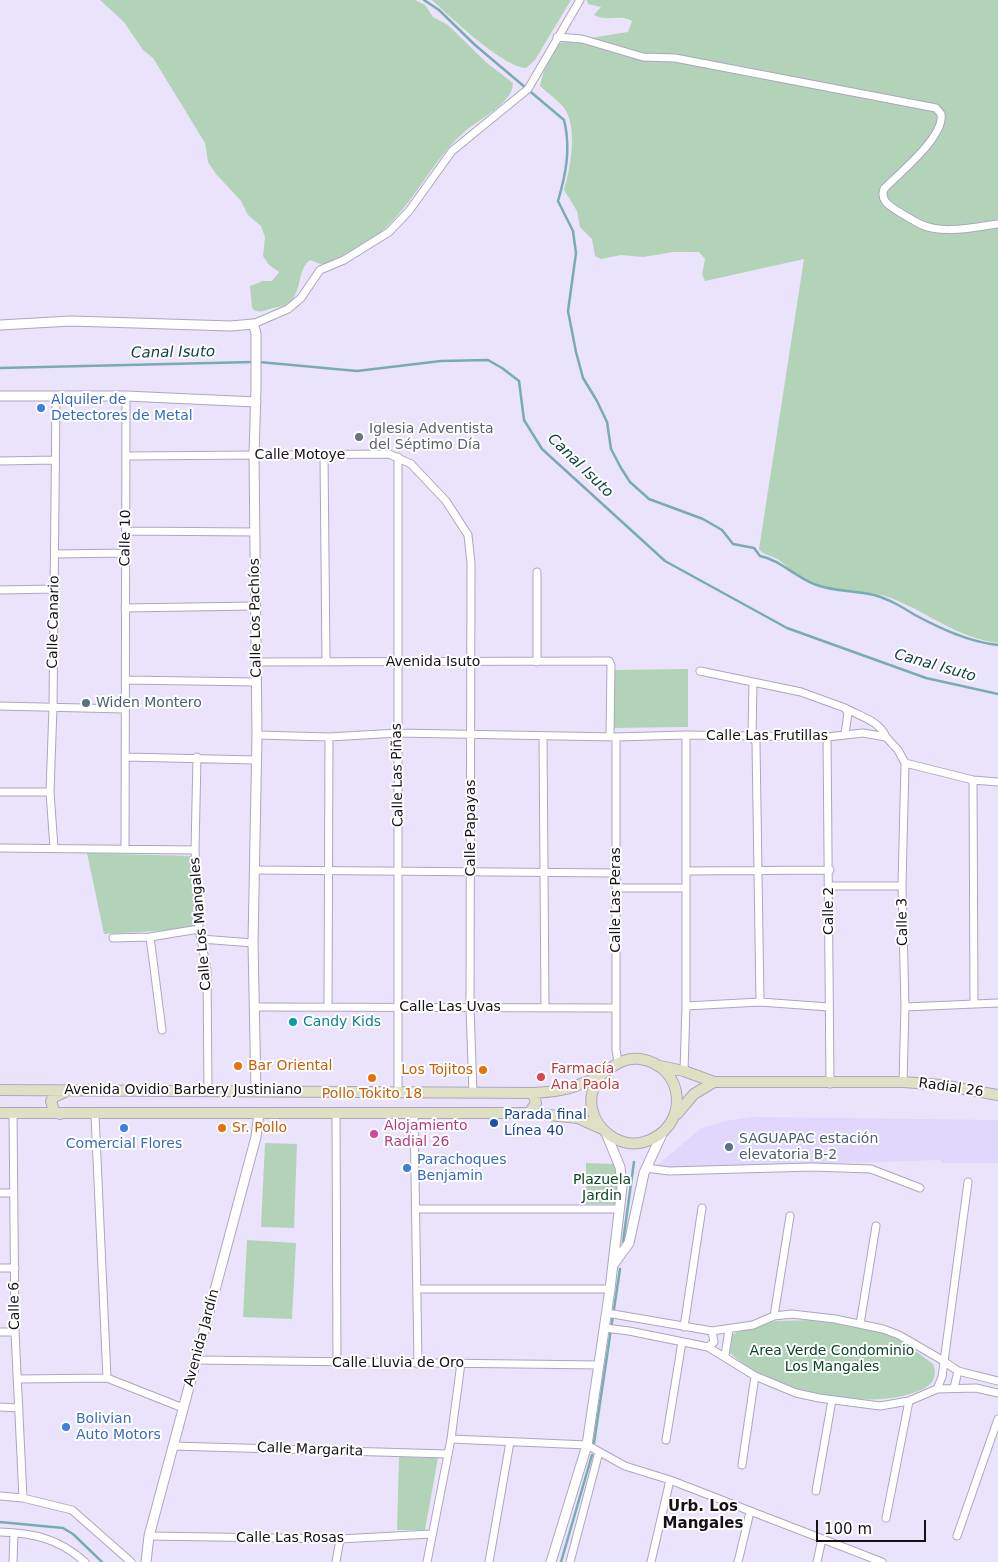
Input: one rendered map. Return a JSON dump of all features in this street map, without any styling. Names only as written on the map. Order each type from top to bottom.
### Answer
[{"type":"main road","points":[[714,1082],[694,1094],[662,1134],[646,1142],[628,1144],[616,1140],[604,1132],[592,1110],[591,1096],[595,1084],[602,1074],[618,1062],[637,1059],[684,1071],[714,1082],[830,1084],[903,1082]]},
{"type":"main road","points":[[656,1065],[664,1071],[676,1087],[678,1099],[673,1119]]},
{"type":"main road","name":"Avenida Ovidio Barbery Justiniano","points":[[0,1090],[533,1092],[575,1086],[602,1074]]},
{"type":"main road","name":"Radial 26","points":[[903,1082],[942,1085],[998,1095]]},
{"type":"main road","points":[[36,1113],[47,1101],[44,1094],[38,1090]]},
{"type":"main road","points":[[61,1114],[54,1111],[51,1102],[54,1097],[68,1090]]},
{"type":"main road","points":[[529,1113],[536,1103],[533,1092]]},
{"type":"main road","name":"Avenida Ovidio Barbery Justiniano","points":[[0,1113],[95,1115],[529,1113],[578,1118],[604,1132]]},
{"type":"street","points":[[0,325],[71,321],[231,326],[254,324],[288,309],[301,298],[320,270],[344,260],[389,232],[409,211],[452,151],[528,89],[580,0]]},
{"type":"street","points":[[557,37],[582,40],[643,57],[675,58],[936,108],[941,114],[940,124],[912,164],[884,188],[883,197],[888,205],[921,225],[934,228],[961,229],[998,224]]},
{"type":"street","name":"Calle Los Pachíos","points":[[254,324],[256,333],[254,455],[257,662],[254,943],[256,1090]]},
{"type":"street","points":[[0,396],[126,396],[256,402]]},
{"type":"street","name":"Calle Canario","points":[[54,848],[50,792],[55,589],[56,396]]},
{"type":"street","name":"Calle 10","points":[[125,849],[126,396]]},
{"type":"street","name":"Calle Motoye","points":[[127,456],[389,454],[411,464],[446,501],[468,535],[471,563]]},
{"type":"street","points":[[324,455],[326,661]]},
{"type":"street","name":"Calle Las Piñas","points":[[398,458],[398,1092]]},
{"type":"street","points":[[0,461],[56,460]]},
{"type":"street","points":[[126,531],[255,532]]},
{"type":"street","points":[[55,554],[126,553]]},
{"type":"street","name":"Calle Papayas","points":[[471,563],[470,1007],[473,1093]]},
{"type":"street","points":[[537,572],[537,662]]},
{"type":"street","points":[[0,590],[55,589]]},
{"type":"street","points":[[125,608],[255,606]]},
{"type":"street","name":"Avenida Isuto","points":[[257,662],[609,661]]},
{"type":"street","name":"Calle Las Peras","points":[[609,661],[611,665],[617,888],[616,1050],[618,1062]]},
{"type":"street","points":[[700,671],[800,692],[847,709],[876,724],[898,750],[905,762],[973,780],[998,782]]},
{"type":"street","points":[[126,680],[256,682]]},
{"type":"street","points":[[753,683],[752,736],[756,743],[760,1002]]},
{"type":"street","points":[[0,706],[124,709]]},
{"type":"street","points":[[845,734],[847,709]]},
{"type":"street","name":"Calle Las Frutillas","points":[[257,736],[329,737],[398,733],[613,737],[686,735],[828,737],[863,732],[886,737]]},
{"type":"street","points":[[684,1071],[686,1006],[686,735]]},
{"type":"street","points":[[542,736],[542,872],[545,1007]]},
{"type":"street","points":[[328,1007],[329,737]]},
{"type":"street","name":"Calle 2","points":[[828,737],[830,1084]]},
{"type":"street","points":[[125,757],[197,757],[255,760]]},
{"type":"street","name":"Calle Los Mangales","points":[[197,757],[195,850],[199,929],[207,970],[208,1091]]},
{"type":"street","name":"Calle 3","points":[[903,1082],[905,1007],[902,886],[905,762]]},
{"type":"street","points":[[973,780],[974,1004]]},
{"type":"street","points":[[0,792],[50,792]]},
{"type":"street","points":[[0,848],[195,850]]},
{"type":"street","points":[[255,870],[616,873]]},
{"type":"street","points":[[686,871],[830,870]]},
{"type":"street","points":[[829,886],[902,886]]},
{"type":"street","points":[[617,888],[686,888]]},
{"type":"street","points":[[113,938],[150,937],[199,929]]},
{"type":"street","points":[[150,937],[162,1030]]},
{"type":"street","points":[[201,939],[254,943]]},
{"type":"street","points":[[686,1006],[760,1002],[829,1007]]},
{"type":"street","points":[[905,1007],[998,1003]]},
{"type":"street","name":"Calle Las Uvas","points":[[254,1007],[616,1008]]},
{"type":"street","name":"Calle 6","points":[[13,1113],[16,1332],[22,1498]]},
{"type":"street","name":"Avenida Jardín","points":[[146,1562],[149,1536],[256,1137],[259,1113]]},
{"type":"street","points":[[414,1113],[418,1364]]},
{"type":"street","points":[[336,1114],[337,1363]]},
{"type":"street","points":[[95,1115],[107,1378]]},
{"type":"street","points":[[551,1562],[587,1446],[599,1365],[610,1328],[612,1314],[610,1289],[622,1187],[620,1168],[604,1132]]},
{"type":"street","points":[[613,1265],[629,1243],[646,1168],[662,1134]]},
{"type":"street","points":[[646,1168],[669,1171],[812,1167],[871,1169],[920,1188]]},
{"type":"street","points":[[937,1389],[942,1377],[942,1360],[968,1182]]},
{"type":"street","points":[[0,1193],[13,1193]]},
{"type":"street","points":[[684,1327],[702,1208]]},
{"type":"street","points":[[416,1210],[620,1209]]},
{"type":"street","points":[[774,1316],[790,1216]]},
{"type":"street","points":[[860,1324],[876,1226]]},
{"type":"street","points":[[0,1268],[15,1268]]},
{"type":"street","points":[[417,1289],[610,1289]]},
{"type":"street","points":[[612,1314],[712,1331],[753,1325],[774,1316],[792,1314],[860,1324],[900,1335],[958,1371],[998,1381]]},
{"type":"street","points":[[610,1328],[708,1347],[755,1376],[796,1393],[832,1400],[880,1406],[909,1401],[937,1389],[976,1388],[998,1393]]},
{"type":"street","points":[[725,1356],[729,1330]]},
{"type":"street","points":[[708,1347],[714,1342],[712,1331]]},
{"type":"street","points":[[0,1332],[16,1332]]},
{"type":"street","points":[[666,1440],[682,1342]]},
{"type":"street","name":"Calle Lluvia de Oro","points":[[196,1360],[599,1365]]},
{"type":"street","points":[[427,1562],[451,1439],[461,1363]]},
{"type":"street","points":[[954,1388],[958,1371]]},
{"type":"street","points":[[742,1465],[755,1376]]},
{"type":"street","points":[[18,1379],[107,1378],[183,1408]]},
{"type":"street","points":[[816,1491],[832,1400]]},
{"type":"street","points":[[886,1518],[909,1401]]},
{"type":"street","points":[[0,1407],[18,1408]]},
{"type":"street","points":[[957,1536],[998,1419]]},
{"type":"street","points":[[451,1439],[587,1446],[625,1466],[670,1480],[882,1562]]},
{"type":"street","points":[[489,1562],[510,1442]]},
{"type":"street","name":"Calle Margarita","points":[[173,1446],[447,1454]]},
{"type":"street","points":[[570,1562],[599,1452]]},
{"type":"street","points":[[651,1562],[670,1480]]},
{"type":"street","points":[[0,1496],[22,1498],[72,1510],[79,1514],[131,1562]]},
{"type":"street","points":[[738,1562],[750,1512]]},
{"type":"street","points":[[0,1532],[57,1541],[85,1562]]},
{"type":"street","points":[[13,1562],[14,1533]]},
{"type":"street","name":"Calle Las Rosas","points":[[149,1536],[340,1539],[431,1534]]},
{"type":"street","points":[[336,1562],[340,1539]]},
{"type":"street","points":[[816,1562],[822,1539]]},
{"type":"shaded area","points":[[751,1117],[998,1120],[998,1163],[942,1163],[941,1160],[653,1169],[700,1129],[726,1121]]},
{"type":"green space","points":[[100,0],[415,0],[425,5],[433,17],[448,25],[487,63],[513,83],[511,91],[501,105],[469,128],[451,145],[387,227],[362,246],[323,265],[310,260],[303,270],[295,296],[291,301],[284,306],[258,311],[252,308],[250,286],[263,281],[272,281],[279,272],[269,265],[263,256],[265,237],[261,226],[248,215],[241,201],[216,174],[208,162],[205,143],[153,58],[143,50],[124,22]]},
{"type":"green space","points":[[432,0],[571,0],[535,60],[526,68],[516,65],[491,51]]},
{"type":"green space","points":[[587,0],[998,0],[998,643],[958,631],[889,597],[833,588],[805,579],[779,560],[763,553],[759,549],[804,259],[705,281],[702,274],[705,259],[699,252],[673,252],[643,257],[621,255],[601,259],[595,256],[592,239],[580,227],[577,211],[564,190],[572,152],[570,121],[562,106],[540,86],[544,70],[559,43],[628,32],[632,21],[594,15],[601,7],[588,4]]},
{"type":"green space","points":[[688,669],[688,727],[613,728],[612,670]]},
{"type":"green space","points":[[87,853],[190,856],[193,860],[193,927],[191,929],[104,934]]},
{"type":"green space","points":[[265,1143],[297,1144],[294,1228],[261,1227]]},
{"type":"green space","name":"Plazuela Jardin","points":[[586,1163],[615,1164],[617,1204],[586,1204]]},
{"type":"green space","points":[[247,1240],[296,1243],[292,1319],[243,1317]]},
{"type":"green space","name":"Area Verde Condominio Los Mangales","points":[[813,1320],[880,1331],[898,1338],[933,1364],[935,1376],[925,1388],[900,1397],[849,1399],[821,1395],[795,1388],[748,1367],[730,1353],[732,1335],[737,1332],[776,1321]]},
{"type":"green space","points":[[399,1457],[438,1458],[425,1530],[397,1530]]},
{"type":"waterway","points":[[424,0],[439,10],[475,45],[564,120],[567,161],[558,201],[573,231],[576,253],[568,311],[583,378],[607,422],[611,449],[630,482],[649,499],[703,519],[722,530],[733,544],[754,548],[760,556],[774,561],[814,584],[821,587],[866,593],[880,597],[955,634],[976,641],[998,645]]},
{"type":"waterway","name":"Canal Isuto","points":[[259,362],[357,371],[441,361],[488,360],[519,381],[524,420],[542,449],[665,561],[787,628],[926,678],[998,694]]},
{"type":"waterway","name":"Canal Isuto","points":[[0,368],[253,362]]},
{"type":"waterway","points":[[623,1242],[634,1162]]},
{"type":"waterway","points":[[594,1443],[620,1269]]},
{"type":"waterway","points":[[561,1562],[592,1455]]},
{"type":"waterway","points":[[0,1522],[63,1528],[73,1534],[102,1562]]},
{"type":"place","name":"Alquiler de Detectores de Metal","points":[[41,408]]},
{"type":"place","name":"Iglesia Adventista del Séptimo Día","points":[[359,437]]},
{"type":"place","name":"Widen Montero","points":[[86,703]]},
{"type":"place","name":"Candy Kids","points":[[293,1022]]},
{"type":"place","name":"Bar Oriental","points":[[238,1066]]},
{"type":"place","name":"Los Tojitos","points":[[483,1070]]},
{"type":"place","name":"Farmacía Ana Paola","points":[[541,1077]]},
{"type":"place","name":"Pollo Tokito 18","points":[[372,1078]]},
{"type":"place","name":"Parada final Línea 40","points":[[494,1123]]},
{"type":"place","name":"Comercial Flores","points":[[124,1128]]},
{"type":"place","name":"Sr. Pollo","points":[[222,1128]]},
{"type":"place","name":"Alojamiento Radial 26","points":[[374,1134]]},
{"type":"place","name":"SAGUAPAC estación elevatoria B-2","points":[[729,1147]]},
{"type":"place","name":"Parachoques Benjamin","points":[[407,1168]]},
{"type":"place","name":"Bolivian Auto Motors","points":[[66,1427]]},
{"type":"district","name":"Urb. Los Mangales","points":[[703,1516]]}]
